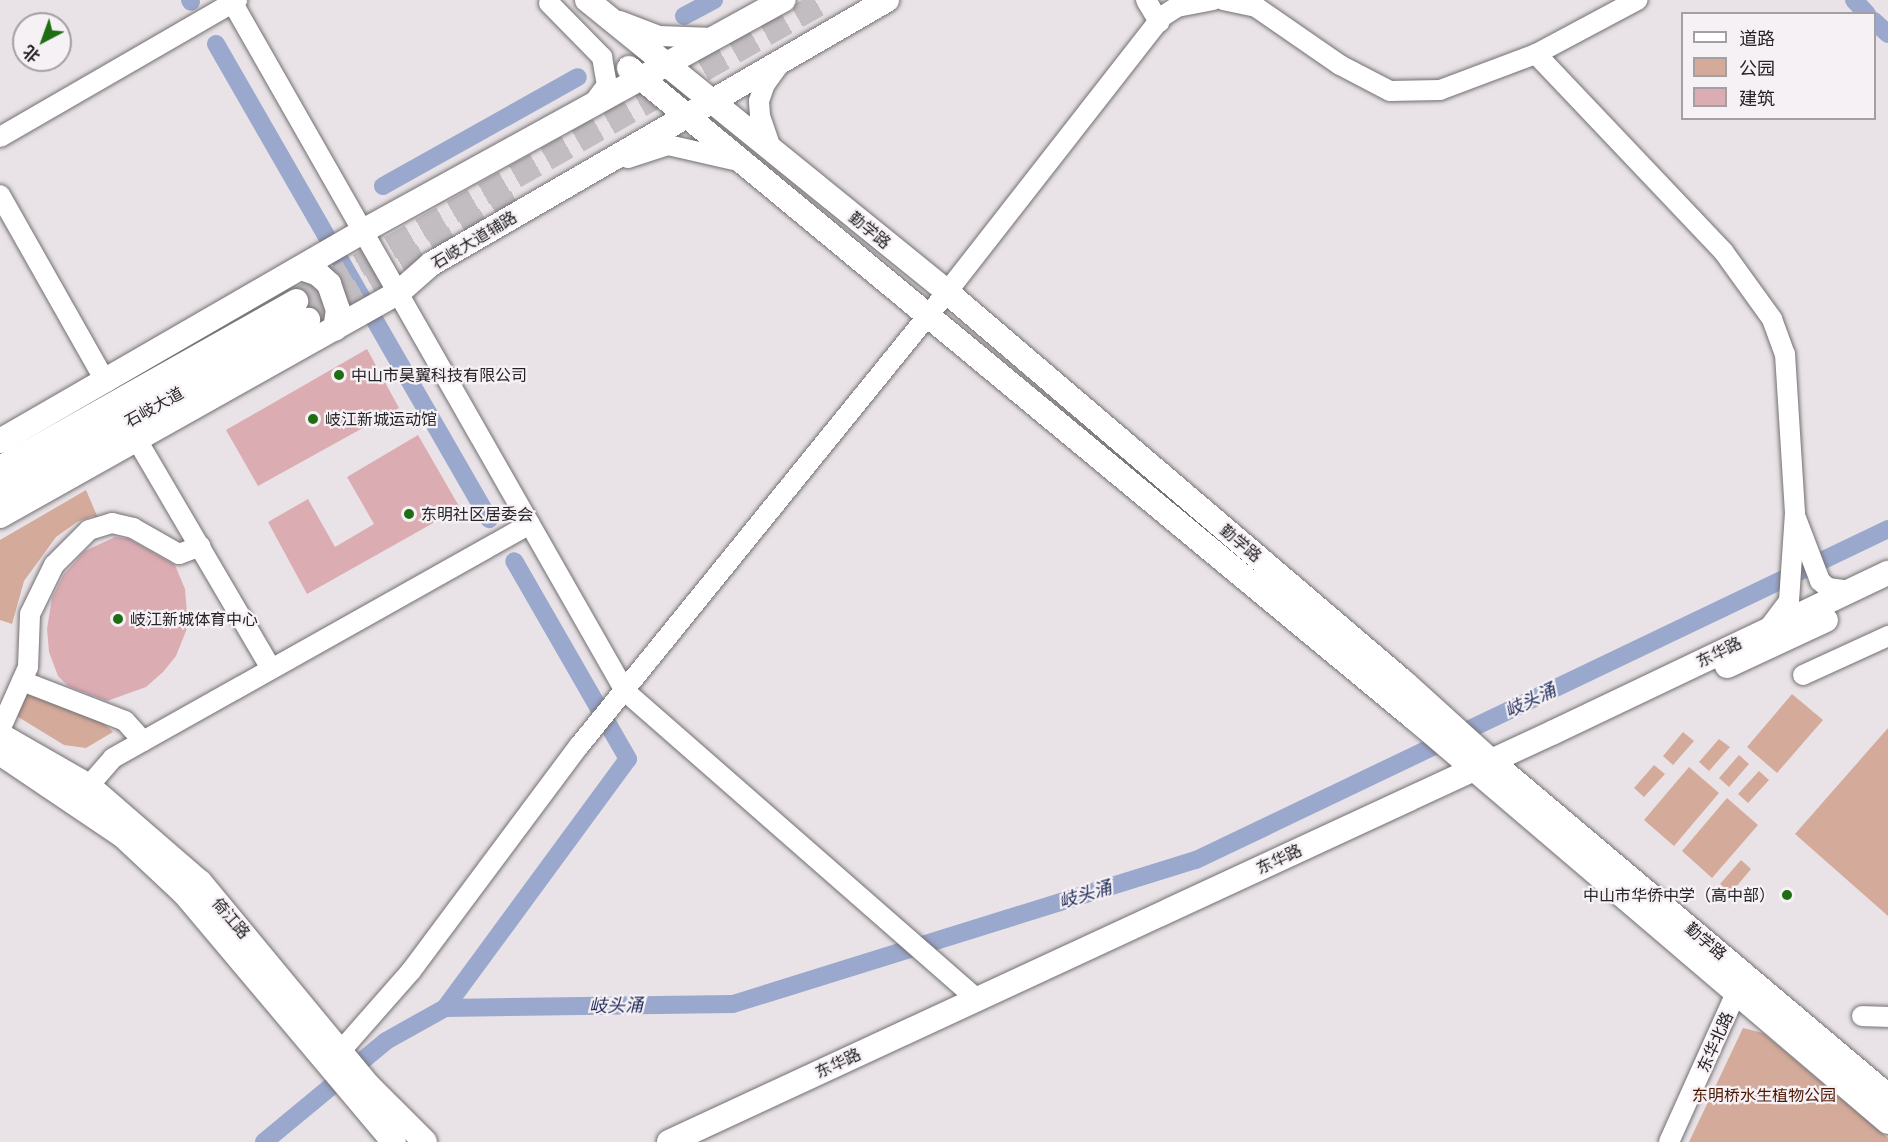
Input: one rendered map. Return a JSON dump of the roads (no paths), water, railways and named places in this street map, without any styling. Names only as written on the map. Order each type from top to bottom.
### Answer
[{"type":"main road","points":[[0,441],[106,382],[363,231],[592,106],[635,73],[666,65],[784,0]]},
{"type":"main road","name":"石岐大道辅路","points":[[0,516],[398,293],[431,264],[887,0]]},
{"type":"main road","name":"勤学路","points":[[595,7],[947,292],[1488,770],[1740,983],[1888,1096]]},
{"type":"main road","name":"勤学路","points":[[635,73],[1425,713]]},
{"type":"main road","points":[[300,268],[318,274],[329,284],[338,310],[335,329]]},
{"type":"main road","name":"石岐大道","points":[[0,468],[302,310],[0,494]]},
{"type":"main road","name":"东华路","points":[[708,1142],[1488,770],[1765,629],[1888,573]]},
{"type":"main road","name":"东华路","points":[[669,1142],[977,999],[1888,591]]},
{"type":"main road","name":"倚江路","points":[[0,732],[200,882],[334,1059],[411,1139]]},
{"type":"main road","name":"倚江路","points":[[0,753],[82,794]]},
{"type":"main road","name":"勤学路","points":[[1740,983],[1888,1122]]},
{"type":"street","points":[[1146,0],[1159,22]]},
{"type":"street","points":[[334,1059],[411,971],[579,746],[947,292],[1159,22],[1177,7],[1212,0]]},
{"type":"street","points":[[1223,0],[1256,7],[1340,65],[1390,91],[1440,90],[1536,54],[1637,0]]},
{"type":"street","points":[[0,137],[234,1],[624,691],[977,999]]},
{"type":"street","points":[[548,1],[635,73]]},
{"type":"street","points":[[548,1],[602,57],[607,85],[592,106]]},
{"type":"street","points":[[595,7],[659,36],[716,38]]},
{"type":"street","points":[[1536,54],[1723,251],[1772,319],[1785,354],[1795,513],[1789,601],[1786,610],[1765,629]]},
{"type":"street","points":[[772,151],[760,116],[759,101],[765,84],[784,59]]},
{"type":"street","points":[[594,169],[668,145],[745,162]]},
{"type":"street","points":[[0,195],[106,382]]},
{"type":"street","points":[[138,440],[271,668]]},
{"type":"street","points":[[1795,513],[1820,581],[1828,588],[1851,591]]},
{"type":"street","points":[[0,732],[12,690],[28,667],[26,642],[33,606],[54,565],[89,530],[112,523],[133,528],[179,554],[201,546]]},
{"type":"street","points":[[82,794],[113,758],[530,524]]},
{"type":"street","points":[[1803,675],[1888,636]]},
{"type":"street","points":[[12,690],[125,721],[143,741]]},
{"type":"street","name":"东华北路","points":[[1669,1142],[1740,983]]},
{"type":"street","points":[[1862,1016],[1888,1017]]},
{"type":"waterway","points":[[684,16],[714,0]]},
{"type":"waterway","name":"岐头涌","points":[[1854,0],[1865,12]]},
{"type":"waterway","name":"岐头涌","points":[[1876,23],[1888,34]]},
{"type":"waterway","points":[[216,44],[489,519]]},
{"type":"waterway","points":[[383,186],[578,77]]},
{"type":"waterway","name":"岐头涌","points":[[264,1142],[386,1041],[445,1008],[733,1004],[1196,860],[1888,529]]},
{"type":"waterway","points":[[445,1008],[628,759],[514,561]]},
{"type":"tunnel","points":[[296,301],[826,0]]},
{"type":"tunnel","points":[[308,320],[525,196]]},
{"type":"place","name":"中山市昊翼科技有限公司","points":[[339,375]]},
{"type":"place","name":"岐江新城运动馆","points":[[313,419]]},
{"type":"place","name":"东明社区居委会","points":[[409,514]]},
{"type":"place","name":"岐江新城体育中心","points":[[118,619]]},
{"type":"place","name":"中山市华侨中学（高中部）","points":[[1787,895]]},
{"type":"park label","name":"东明桥水生植物公园","points":[[1764,1095]]}]
